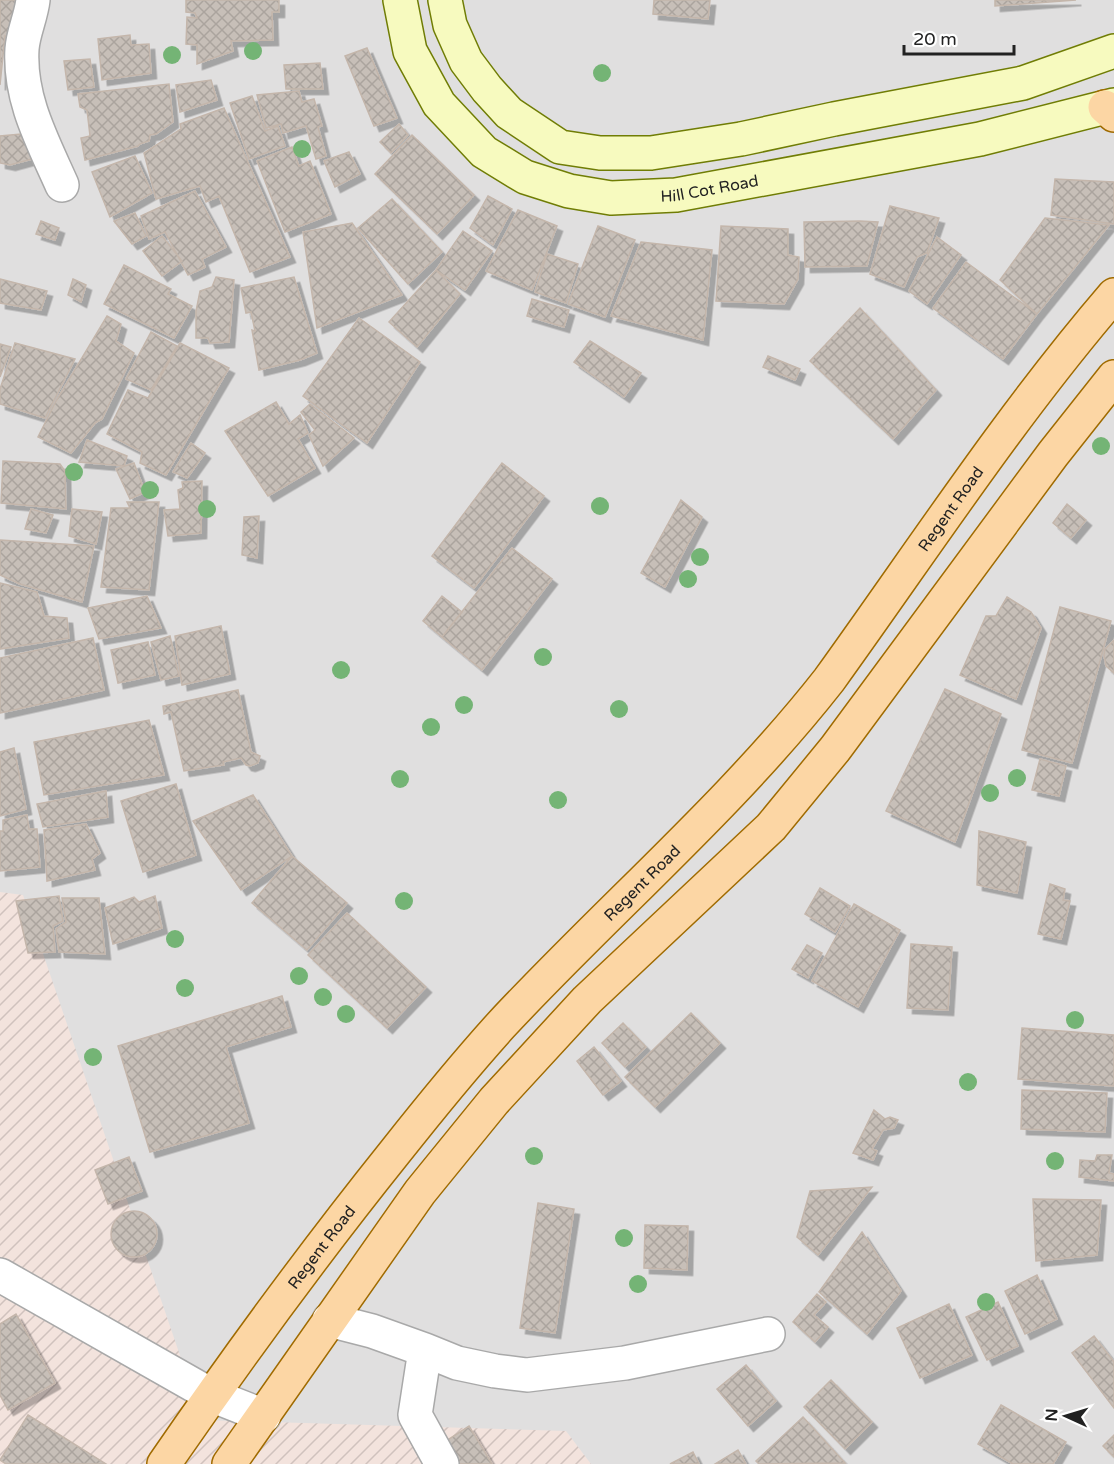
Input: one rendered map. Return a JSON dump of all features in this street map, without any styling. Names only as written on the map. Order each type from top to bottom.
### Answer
[{"type":"main road","name":"Hill Cot Road","points":[[400,0],[410,51],[439,104],[484,152],[525,177],[569,191],[611,198],[675,195],[980,139],[1111,109]]},
{"type":"main road","points":[[445,0],[450,25],[466,61],[509,113],[560,147],[600,153],[651,153],[741,139],[834,118],[1023,83],[1114,51]]},
{"type":"main road","name":"Regent Road","points":[[164,1464],[211,1395],[343,1216],[451,1081],[563,959],[705,817],[801,716],[1019,414],[1114,296]]},
{"type":"main road","points":[[229,1464],[420,1192],[494,1101],[587,1000],[763,834],[809,782],[1053,454],[1114,377]]},
{"type":"street","points":[[33,0],[32,14],[22,48],[23,83],[30,112],[62,185]]},
{"type":"street","points":[[0,1275],[211,1395],[264,1416]]},
{"type":"street","points":[[329,1320],[372,1331],[457,1363],[527,1375],[625,1363],[768,1334]]},
{"type":"street","points":[[424,1350],[415,1414],[442,1464]]},
{"type":"shaded area","points":[[0,0],[1114,0],[1114,1464],[0,1464]]},
{"type":"shaded area","points":[[0,892],[23,895],[202,1420],[566,1431],[591,1464],[0,1464]]},
{"type":"building","points":[[0,0],[25,0],[23,15],[13,14],[10,37],[5,36],[0,85]]},
{"type":"building","points":[[186,0],[279,0],[279,12],[272,12],[273,40],[231,41],[233,51],[197,64],[197,45],[186,44],[187,17],[197,18],[195,13],[186,12]]},
{"type":"building","points":[[654,0],[710,0],[708,19],[653,14]]},
{"type":"building","points":[[995,0],[1076,0],[995,6]]},
{"type":"building","points":[[130,35],[131,45],[149,44],[151,73],[102,80],[98,39]]},
{"type":"building","points":[[367,48],[397,118],[374,126],[345,56]]},
{"type":"building","points":[[90,59],[94,87],[68,90],[64,61]]},
{"type":"building","points":[[320,63],[323,89],[286,89],[284,65]]},
{"type":"building","points":[[211,80],[217,100],[180,112],[176,85]]},
{"type":"building","points":[[169,84],[173,122],[156,134],[150,135],[149,141],[138,146],[85,160],[81,138],[90,136],[87,110],[80,107],[78,94]]},
{"type":"building","points":[[299,91],[302,102],[314,99],[322,126],[318,127],[326,156],[316,159],[306,126],[283,133],[281,124],[266,128],[257,95]]},
{"type":"building","points":[[252,96],[265,131],[278,126],[285,146],[249,159],[230,103]]},
{"type":"building","points":[[224,108],[290,257],[250,272],[219,196],[206,202],[200,186],[156,199],[144,153],[181,129],[180,124]]},
{"type":"building","points":[[399,124],[408,135],[391,153],[380,142]]},
{"type":"building","points":[[21,134],[32,159],[10,165],[0,163],[0,136]]},
{"type":"building","points":[[412,135],[474,195],[437,234],[375,174]]},
{"type":"building","points":[[292,147],[299,166],[310,161],[331,214],[285,232],[257,161]]},
{"type":"building","points":[[349,152],[360,174],[335,187],[324,161]]},
{"type":"building","points":[[135,156],[152,193],[110,217],[92,172]]},
{"type":"building","points":[[1055,179],[1114,182],[1114,224],[1051,215]]},
{"type":"building","points":[[195,191],[226,247],[202,259],[205,267],[188,275],[165,232],[149,239],[141,216]]},
{"type":"building","points":[[488,196],[512,209],[493,245],[470,228]]},
{"type":"building","points":[[392,199],[442,252],[408,284],[358,228]]},
{"type":"building","points":[[890,206],[939,218],[927,253],[917,257],[904,287],[870,274]]},
{"type":"building","points":[[518,210],[557,226],[532,290],[486,271]]},
{"type":"building","points":[[135,213],[146,236],[132,244],[114,221]]},
{"type":"building","points":[[1045,218],[1109,225],[1037,314],[1000,280]]},
{"type":"building","points":[[41,221],[59,228],[55,240],[36,234]]},
{"type":"building","points":[[804,222],[878,222],[867,266],[805,267]]},
{"type":"building","points":[[352,223],[402,295],[317,328],[303,232]]},
{"type":"building","points":[[598,226],[635,240],[605,317],[568,304]]},
{"type":"building","points":[[721,226],[788,229],[788,255],[799,257],[798,279],[784,304],[716,301]]},
{"type":"building","points":[[463,231],[492,251],[465,290],[436,270]]},
{"type":"building","points":[[162,236],[182,261],[162,276],[143,251]]},
{"type":"building","points":[[937,237],[961,255],[927,304],[909,291]]},
{"type":"building","points":[[641,242],[712,250],[703,340],[611,316]]},
{"type":"building","points":[[547,254],[578,264],[566,303],[535,292]]},
{"type":"building","points":[[966,262],[1037,314],[1003,359],[933,308]]},
{"type":"building","points":[[124,265],[171,289],[168,294],[192,306],[174,338],[104,304]]},
{"type":"building","points":[[436,270],[460,294],[417,347],[389,322]]},
{"type":"building","points":[[216,277],[234,280],[229,342],[210,343],[208,338],[196,338],[196,311],[200,291],[212,287]]},
{"type":"building","points":[[294,277],[317,353],[300,360],[259,370],[251,312],[246,313],[241,288]]},
{"type":"building","points":[[0,279],[47,291],[41,310],[0,303]]},
{"type":"building","points":[[73,279],[86,285],[81,302],[68,295]]},
{"type":"building","points":[[532,299],[569,310],[564,327],[527,316]]},
{"type":"building","points":[[860,308],[936,390],[893,439],[810,361]]},
{"type":"building","points":[[107,316],[121,324],[116,341],[134,353],[102,419],[95,423],[71,453],[38,437],[56,401]]},
{"type":"building","points":[[359,318],[420,362],[367,443],[303,396]]},
{"type":"building","points":[[151,332],[177,346],[151,390],[126,379]]},
{"type":"building","points":[[590,341],[641,373],[624,397],[574,362]]},
{"type":"building","points":[[15,343],[75,359],[45,418],[0,404],[0,389]]},
{"type":"building","points":[[180,343],[229,368],[166,475],[140,463],[142,452],[107,434],[128,390],[148,398]]},
{"type":"building","points":[[0,344],[11,347],[0,377]]},
{"type":"building","points":[[768,356],[800,369],[795,380],[763,367]]},
{"type":"building","points":[[276,402],[289,424],[300,415],[308,433],[298,439],[315,468],[268,496],[225,431]]},
{"type":"building","points":[[310,404],[354,438],[323,466],[309,435],[315,430],[301,412]]},
{"type":"building","points":[[87,440],[127,456],[124,466],[79,462]]},
{"type":"building","points":[[191,443],[205,453],[187,478],[173,472]]},
{"type":"building","points":[[3,461],[60,464],[65,471],[66,509],[1,503]]},
{"type":"building","points":[[134,463],[145,492],[130,499],[116,469]]},
{"type":"building","points":[[502,463],[544,496],[474,588],[432,556]]},
{"type":"building","points":[[202,481],[201,533],[168,536],[164,510],[180,509],[178,490],[183,488],[182,482]]},
{"type":"building","points":[[681,500],[702,517],[665,587],[641,573]]},
{"type":"building","points":[[127,502],[159,502],[149,590],[101,587],[111,508],[130,508]]},
{"type":"building","points":[[1067,504],[1086,520],[1071,538],[1053,523]]},
{"type":"building","points":[[31,509],[53,515],[46,533],[25,529]]},
{"type":"building","points":[[72,509],[102,512],[96,544],[69,536]]},
{"type":"building","points":[[259,516],[257,558],[242,555],[244,517]]},
{"type":"building","points":[[0,540],[94,546],[82,602],[20,584],[0,575]]},
{"type":"building","points":[[512,548],[552,579],[482,670],[442,637]]},
{"type":"building","points":[[0,583],[37,592],[44,616],[67,618],[69,638],[0,649]]},
{"type":"building","points":[[147,596],[161,628],[99,639],[88,608]]},
{"type":"building","points":[[442,596],[462,612],[442,637],[423,621]]},
{"type":"building","points":[[1007,597],[1031,612],[1041,628],[1016,699],[960,675],[986,616],[996,616]]},
{"type":"building","points":[[1060,607],[1111,621],[1072,763],[1022,750]]},
{"type":"building","points":[[221,626],[230,674],[182,685],[175,636]]},
{"type":"building","points":[[170,636],[179,676],[161,680],[151,642]]},
{"type":"building","points":[[93,638],[104,690],[0,713],[0,658]]},
{"type":"building","points":[[1114,640],[1114,673],[1106,666],[1104,655],[1105,649]]},
{"type":"building","points":[[148,642],[155,675],[118,683],[111,650]]},
{"type":"building","points":[[945,689],[1001,714],[955,842],[886,811]]},
{"type":"building","points":[[238,690],[251,752],[260,756],[258,763],[246,765],[241,758],[223,762],[224,765],[184,771],[171,712],[164,714],[163,706]]},
{"type":"building","points":[[149,720],[164,775],[44,795],[34,742]]},
{"type":"building","points":[[14,748],[26,809],[0,816],[0,752]]},
{"type":"building","points":[[1040,759],[1066,766],[1059,796],[1032,790]]},
{"type":"building","points":[[176,784],[196,855],[143,872],[121,801]]},
{"type":"building","points":[[106,791],[108,817],[43,827],[37,804]]},
{"type":"building","points":[[253,795],[292,856],[241,890],[193,821]]},
{"type":"building","points":[[27,815],[29,829],[37,829],[40,867],[0,871],[0,831],[3,831],[3,820]]},
{"type":"building","points":[[86,824],[100,853],[92,859],[95,870],[47,881],[44,830]]},
{"type":"building","points":[[979,831],[1026,842],[1017,893],[977,885]]},
{"type":"building","points":[[292,856],[347,903],[307,950],[252,903]]},
{"type":"building","points":[[1050,884],[1065,889],[1063,900],[1070,901],[1061,939],[1038,934]]},
{"type":"building","points":[[820,888],[850,906],[835,932],[805,914]]},
{"type":"building","points":[[59,896],[63,921],[53,926],[55,952],[28,953],[16,901]]},
{"type":"building","points":[[155,896],[162,928],[113,944],[105,908],[134,897],[139,902]]},
{"type":"building","points":[[62,898],[99,898],[105,954],[59,952],[56,929],[66,922]]},
{"type":"building","points":[[854,904],[900,930],[858,1007],[812,981]]},
{"type":"building","points":[[347,913],[426,987],[387,1028],[308,955]]},
{"type":"building","points":[[911,944],[952,947],[948,1010],[907,1008]]},
{"type":"building","points":[[807,945],[822,953],[808,978],[792,969]]},
{"type":"building","points":[[282,996],[291,1027],[226,1047],[249,1123],[150,1152],[118,1046]]},
{"type":"building","points":[[691,1013],[720,1043],[655,1107],[625,1077]]},
{"type":"building","points":[[623,1023],[646,1047],[625,1067],[602,1043]]},
{"type":"building","points":[[1022,1028],[1114,1035],[1114,1086],[1018,1079]]},
{"type":"building","points":[[594,1047],[621,1081],[603,1095],[577,1061]]},
{"type":"building","points":[[1022,1090],[1107,1093],[1105,1132],[1021,1129]]},
{"type":"building","points":[[874,1110],[885,1119],[890,1117],[898,1120],[894,1128],[883,1130],[872,1149],[877,1151],[873,1160],[853,1153]]},
{"type":"building","points":[[1097,1155],[1112,1155],[1109,1173],[1114,1174],[1114,1181],[1079,1177],[1080,1160],[1095,1161]]},
{"type":"building","points":[[129,1157],[142,1191],[108,1204],[95,1170]]},
{"type":"building","points":[[872,1187],[818,1255],[797,1237],[810,1191]]},
{"type":"building","points":[[1033,1199],[1101,1200],[1097,1255],[1036,1261]]},
{"type":"building","points":[[538,1203],[574,1209],[555,1333],[520,1328]]},
{"type":"building","points":[[134,1211],[150,1218],[157,1234],[150,1250],[134,1257],[118,1250],[111,1234],[118,1218]]},
{"type":"building","points":[[645,1225],[688,1226],[687,1270],[644,1268]]},
{"type":"building","points":[[862,1232],[901,1291],[867,1334],[819,1292]]},
{"type":"building","points":[[1037,1275],[1057,1319],[1025,1334],[1005,1291]]},
{"type":"building","points":[[817,1294],[826,1302],[814,1315],[828,1327],[815,1342],[793,1322]]},
{"type":"building","points":[[998,1302],[1018,1346],[987,1360],[966,1317]]},
{"type":"building","points":[[949,1304],[972,1355],[920,1378],[897,1328]]},
{"type":"building","points":[[16,1314],[55,1383],[8,1410],[0,1395],[0,1324]]},
{"type":"building","points":[[1094,1336],[1114,1362],[1114,1408],[1072,1353]]},
{"type":"building","points":[[746,1365],[776,1401],[748,1426],[717,1389]]},
{"type":"building","points":[[831,1380],[872,1422],[845,1449],[804,1407]]},
{"type":"building","points":[[1001,1405],[1066,1442],[1053,1464],[1013,1464],[978,1444]]},
{"type":"building","points":[[28,1415],[106,1464],[6,1464],[0,1460]]},
{"type":"building","points":[[803,1417],[845,1463],[759,1464],[756,1461]]},
{"type":"building","points":[[469,1426],[492,1464],[460,1464],[446,1441]]},
{"type":"building","points":[[1114,1435],[1114,1457],[1103,1446]]},
{"type":"building","points":[[738,1450],[746,1464],[715,1464]]},
{"type":"building","points":[[693,1452],[699,1464],[670,1464]]}]
